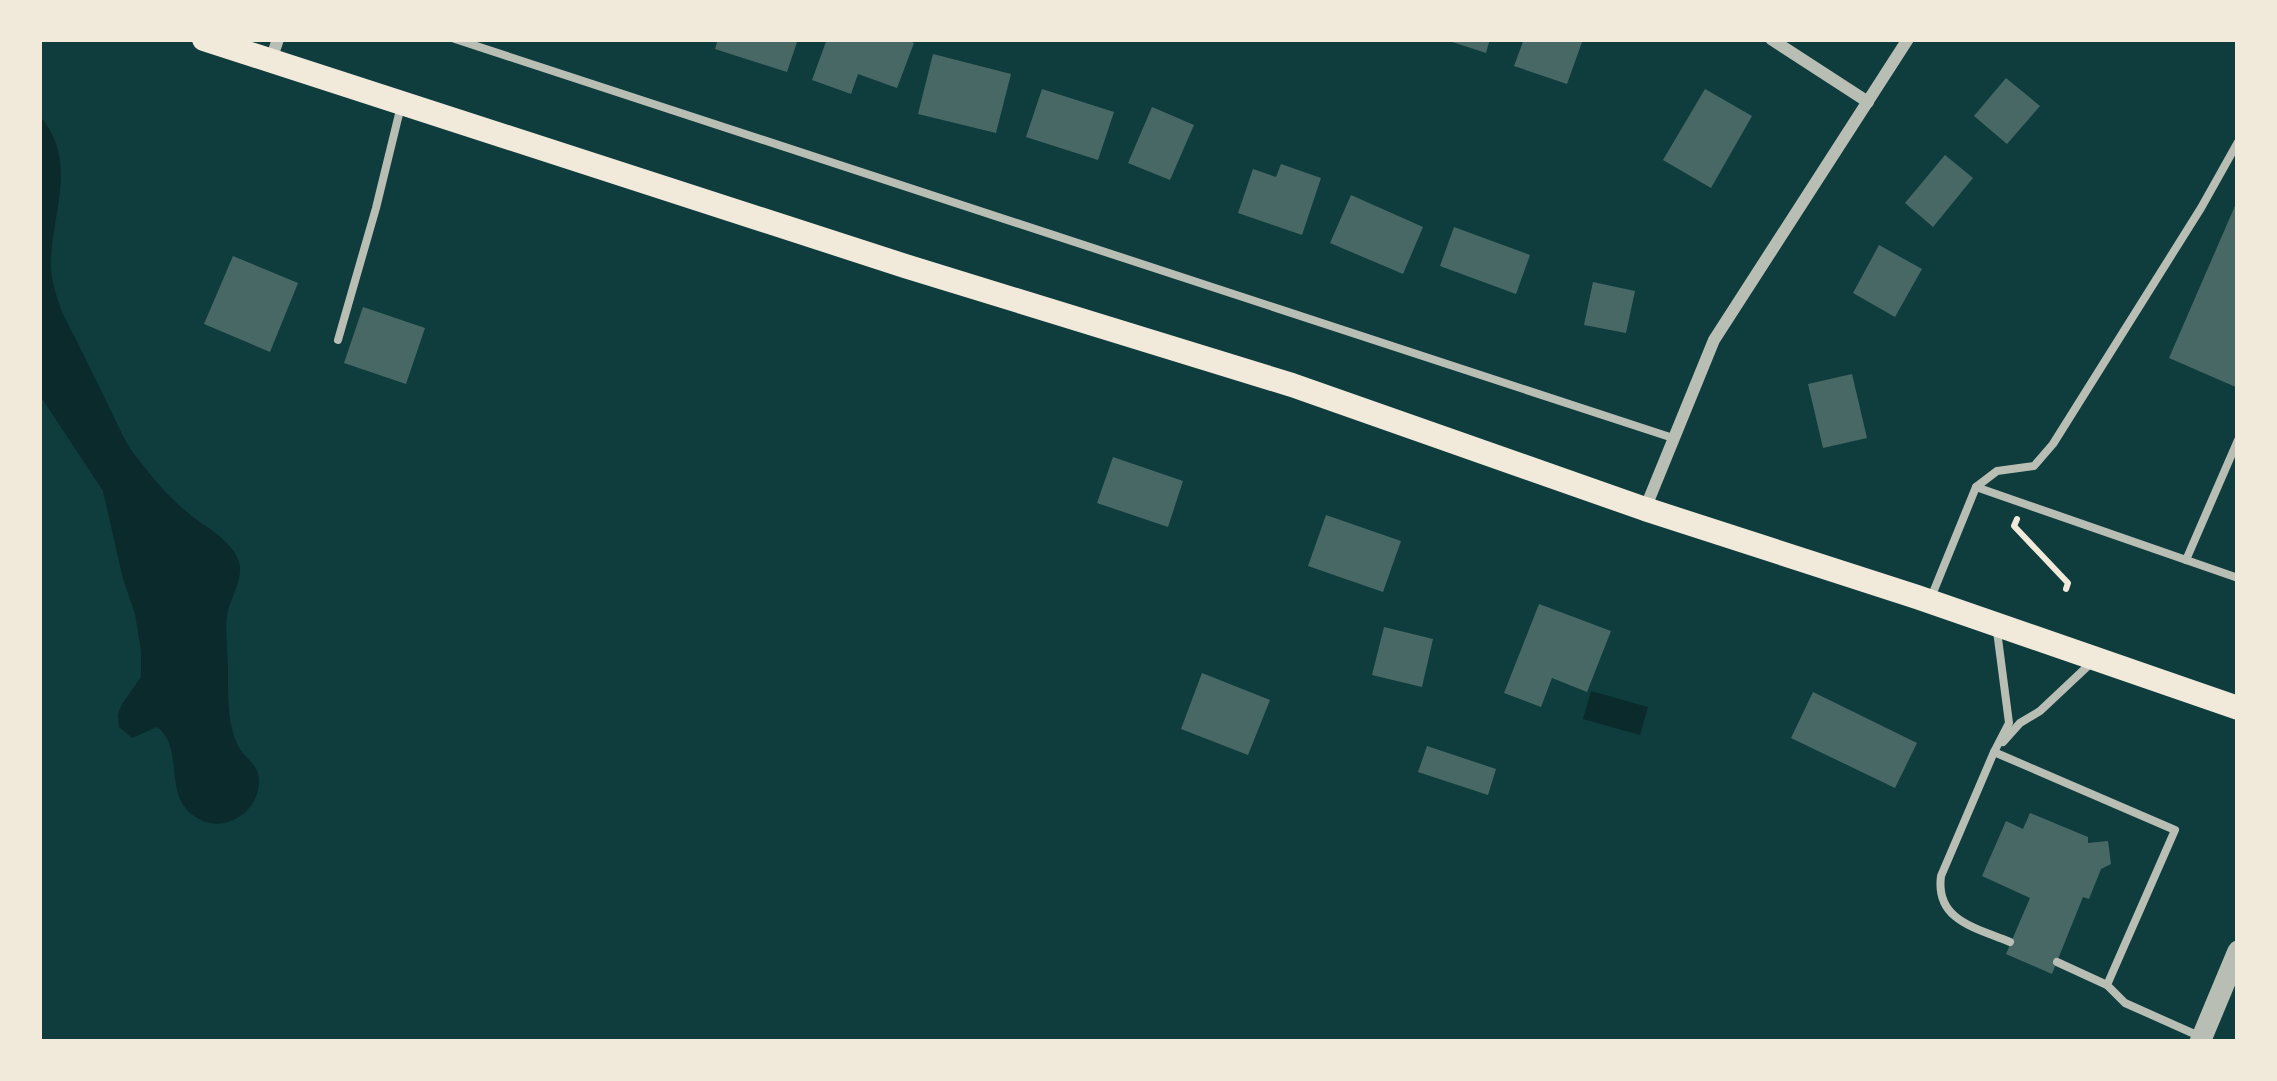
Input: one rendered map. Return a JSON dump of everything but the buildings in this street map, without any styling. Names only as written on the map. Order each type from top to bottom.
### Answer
[{"type":"main road","points":[[204,39],[274,49],[402,102],[905,266],[1292,385],[2238,708]]},
{"type":"street","points":[[1772,39],[1868,102]]},
{"type":"street","points":[[1646,509],[1714,340],[1908,39]]},
{"type":"street","points":[[2201,1039],[2238,951]]},
{"type":"lane","points":[[455,39],[1673,438]]},
{"type":"lane","points":[[338,340],[402,102]]},
{"type":"lane","points":[[1929,601],[1976,487],[1997,471],[2034,466],[2053,444],[2238,142]]},
{"type":"lane","points":[[2186,560],[2238,440]]},
{"type":"lane","points":[[1976,487],[2238,578]]},
{"type":"lane","points":[[1996,624],[2009,724],[1939,887],[1951,914],[2010,942]]},
{"type":"lane","points":[[1994,752],[2020,723],[2040,711],[2096,659]]},
{"type":"lane","points":[[1994,752],[2175,830],[2107,985]]},
{"type":"lane","points":[[2057,962],[2107,985],[2125,1003],[2201,1039]]},
{"type":"path","points":[[2017,519],[2014,526],[2068,583],[2066,589]]},
{"type":"water","points":[[39,115],[51,133],[61,169],[51,265],[62,312],[134,454],[174,501],[226,542],[239,563],[226,623],[229,713],[237,744],[256,768],[259,782],[254,802],[231,821],[211,823],[188,811],[177,788],[171,748],[157,727],[132,738],[119,727],[122,704],[141,677],[135,614],[103,491],[39,394]]},
{"type":"water","points":[[1591,691],[1648,707],[1640,735],[1583,719]]}]
